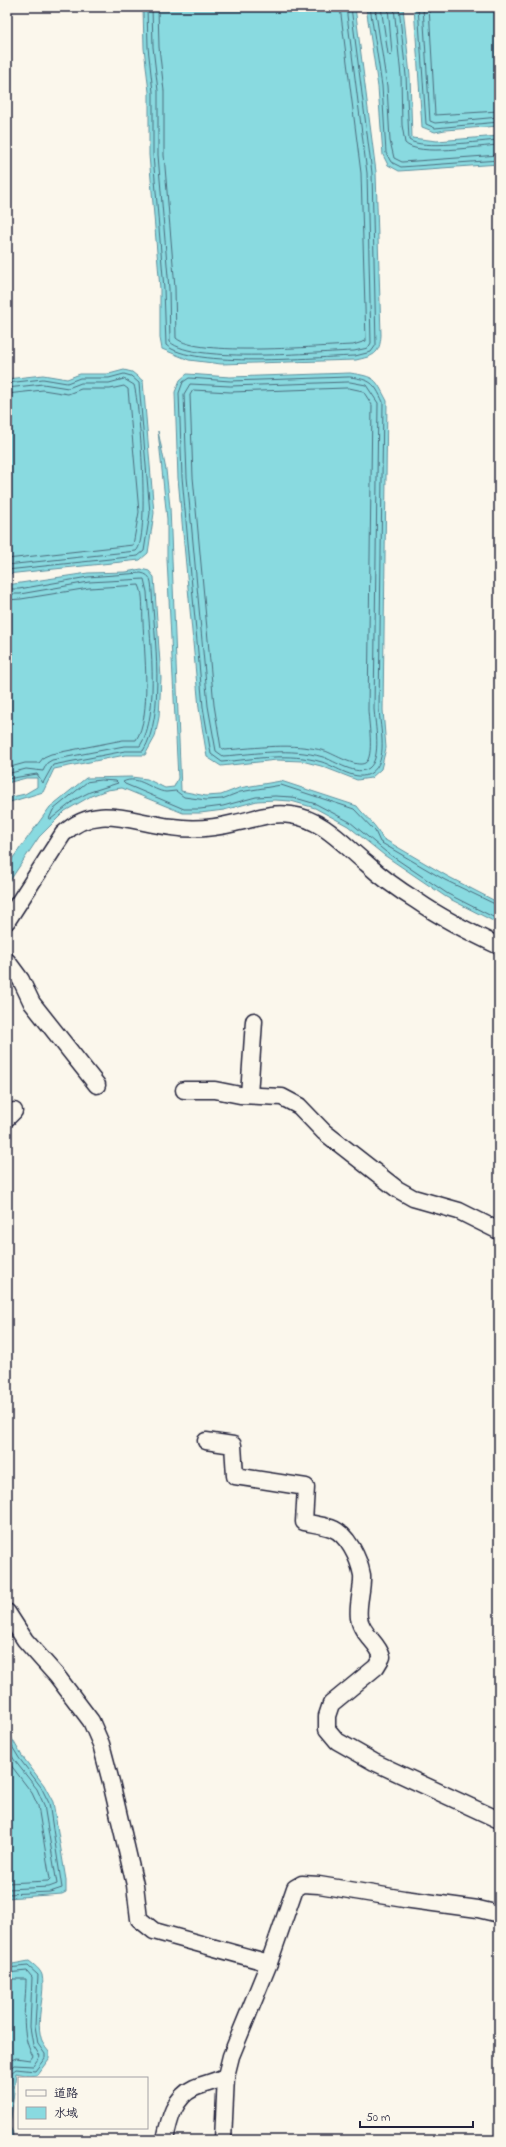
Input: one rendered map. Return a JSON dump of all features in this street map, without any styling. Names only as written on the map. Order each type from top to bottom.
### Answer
[{"type":"street","points":[[7,921],[63,834],[74,824],[84,819],[111,817],[171,827],[193,828],[235,823],[272,813],[292,815],[309,819],[324,827],[367,864],[417,902],[460,928],[499,946]]},
{"type":"street","points":[[7,961],[21,980],[32,1003],[97,1085]]},
{"type":"street","points":[[249,1095],[254,1021]]},
{"type":"street","points":[[184,1090],[215,1090],[240,1095],[282,1097],[299,1106],[324,1132],[397,1189],[412,1198],[459,1211],[499,1231]]},
{"type":"street","points":[[206,1441],[233,1445],[235,1476],[306,1487],[304,1522],[332,1528],[341,1535],[354,1551],[362,1575],[359,1619],[366,1634],[380,1650],[382,1657],[376,1668],[331,1704],[327,1716],[327,1729],[337,1741],[374,1762],[499,1820]]},
{"type":"street","points":[[7,1612],[25,1640],[57,1676],[94,1727],[101,1744],[111,1782],[134,1885],[139,1919],[154,1931],[269,1963]]},
{"type":"street","points":[[223,2140],[226,2076],[231,2056],[269,1963],[295,1888],[302,1884],[319,1884],[404,1899],[478,1909],[499,1914]]},
{"type":"street","points":[[165,2140],[168,2125],[177,2103],[185,2093],[226,2076]]},
{"type":"water","points":[[143,7],[355,7],[376,172],[381,335],[379,347],[371,356],[356,360],[221,364],[189,360],[162,349],[160,338],[160,289],[149,155],[149,92],[144,48]]},
{"type":"water","points":[[366,7],[403,7],[410,76],[412,138],[437,141],[499,136],[499,164],[399,171],[388,165],[383,155],[378,87]]},
{"type":"water","points":[[414,7],[499,7],[499,126],[435,132],[422,127]]},
{"type":"water","points":[[124,370],[132,372],[143,381],[154,513],[148,553],[140,560],[7,574],[7,379],[43,375],[67,379],[80,374],[109,374]]},
{"type":"water","points":[[350,373],[365,376],[374,380],[380,387],[387,401],[383,710],[386,748],[381,769],[371,778],[357,780],[321,766],[302,761],[277,760],[221,766],[207,757],[199,708],[178,478],[175,392],[180,380],[187,374],[230,377]]},
{"type":"water","points":[[158,431],[166,470],[170,507],[181,791],[206,796],[221,795],[239,788],[281,781],[357,806],[374,825],[382,838],[447,876],[499,903],[499,924],[446,897],[384,855],[348,826],[315,808],[291,801],[257,801],[224,810],[200,813],[183,813],[122,788],[107,790],[91,796],[65,811],[39,837],[7,885],[7,866],[50,807],[86,778],[131,777],[147,779],[165,788],[174,787],[178,778],[167,559],[167,519]]},
{"type":"water","points":[[141,569],[149,571],[154,577],[161,678],[159,717],[155,737],[145,755],[125,755],[54,769],[43,792],[7,803],[7,798],[25,794],[37,787],[37,778],[26,778],[7,783],[7,585],[88,573],[126,572]]},
{"type":"water","points":[[7,1730],[22,1756],[44,1785],[53,1802],[66,1880],[66,1892],[62,1894],[7,1898]]},
{"type":"water","points":[[29,1961],[42,1975],[43,1984],[39,2024],[43,2043],[49,2052],[49,2059],[37,2075],[30,2076],[16,2073],[10,2127],[13,2133],[12,2140],[7,2140],[7,1965]]}]
